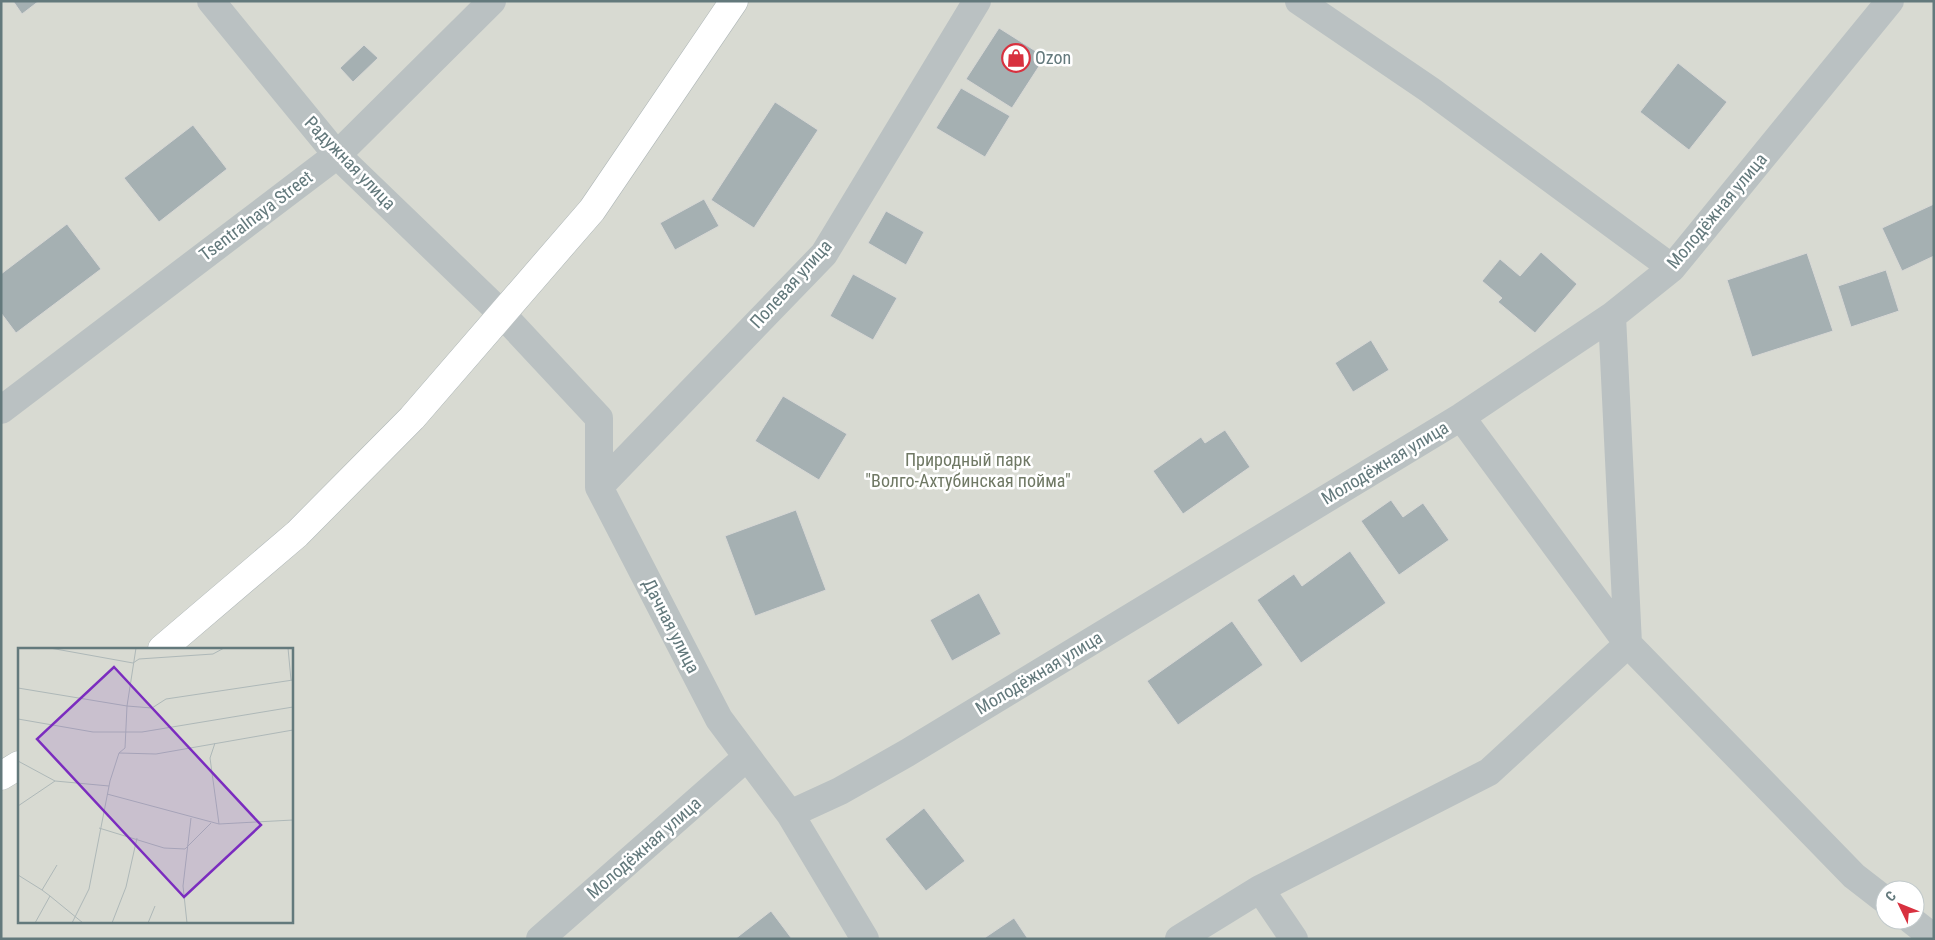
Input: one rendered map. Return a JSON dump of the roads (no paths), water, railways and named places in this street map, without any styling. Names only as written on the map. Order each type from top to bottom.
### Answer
[{"type":"main road","points":[[163,648],[297,534],[412,418],[592,210],[734,1]]},
{"type":"main road","points":[[1,776],[18,766]]},
{"type":"street","name":"Радужная улица","points":[[211,1],[337,155],[502,314]]},
{"type":"street","name":"Tsentralnaya Street","points":[[1,410],[337,155],[492,1]]},
{"type":"street","name":"Полевая улица","points":[[599,486],[824,254],[977,1]]},
{"type":"street","points":[[1299,1],[1430,90],[1672,268]]},
{"type":"street","name":"Молодёжная улица","points":[[790,814],[840,791],[907,753],[1461,417],[1612,316],[1672,268],[1890,1]]},
{"type":"street","name":"Дачная улица","points":[[502,314],[599,418],[599,486],[719,719],[790,814],[865,939]]},
{"type":"street","points":[[1612,316],[1628,644]]},
{"type":"street","points":[[1461,417],[1628,644],[1854,876],[1875,892]]},
{"type":"street","points":[[1179,939],[1260,889],[1489,772],[1628,644]]},
{"type":"street","name":"Молодёжная улица","points":[[540,939],[747,757]]},
{"type":"street","points":[[1260,889],[1294,939]]},
{"type":"street","points":[[1924,930],[1934,938]]},
{"type":"place","name":"Ozon","points":[[1016,58]]},
{"type":"park label","name":"Природный парк \"Волго-Ахтубинская пойма\"","points":[[968,470]]}]
